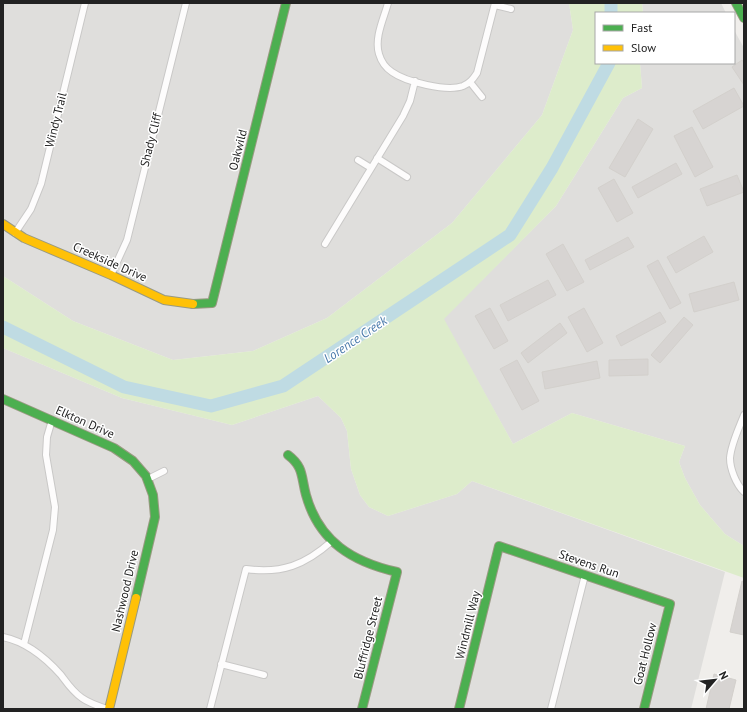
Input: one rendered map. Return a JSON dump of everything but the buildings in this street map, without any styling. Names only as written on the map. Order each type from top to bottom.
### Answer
[{"type":"street","name":"Windy Trail","points":[[15,233],[31,209],[41,184],[85,3]]},
{"type":"street","name":"Shady Cliff","points":[[111,275],[126,240],[186,3]]},
{"type":"street","name":"Oakwild","points":[[212,303],[286,3]]},
{"type":"street","points":[[388,3],[378,44],[379,54],[384,64],[392,72],[415,81],[440,88],[453,88],[470,82],[477,73],[495,4],[511,9]]},
{"type":"street","points":[[736,3],[744,18]]},
{"type":"street","points":[[325,244],[403,116],[410,101],[415,81]]},
{"type":"street","points":[[470,82],[482,98]]},
{"type":"street","points":[[378,158],[407,177]]},
{"type":"street","points":[[358,160],[371,168]]},
{"type":"street","name":"Creekside Drive","points":[[3,224],[24,238],[111,275],[164,300],[187,304],[212,303]]},
{"type":"street","name":"Elkton Drive","points":[[3,399],[114,448],[137,464],[148,479]]},
{"type":"street","points":[[744,415],[730,458],[734,475],[744,492]]},
{"type":"street","points":[[24,644],[53,530],[55,515],[46,455],[47,437],[52,420]]},
{"type":"street","points":[[210,709],[246,569],[264,570],[292,566],[308,559],[332,541],[315,519],[307,500],[299,465],[296,460],[288,455]]},
{"type":"street","points":[[148,479],[164,471]]},
{"type":"street","name":"Nashwood Drive","points":[[108,709],[155,517],[154,496],[148,479]]},
{"type":"street","name":"Bluffridge Street","points":[[332,541],[346,553],[358,560],[397,572],[362,709]]},
{"type":"street","name":"Stevens Run","points":[[499,546],[670,604]]},
{"type":"street","name":"Windmill Way","points":[[459,709],[499,546]]},
{"type":"street","points":[[551,709],[585,575]]},
{"type":"street","name":"Goat Hollow","points":[[644,709],[670,604]]},
{"type":"street","points":[[3,637],[24,644],[46,660],[80,697],[90,703],[108,709]]},
{"type":"street","points":[[221,664],[264,675]]},
{"type":"shaded area","points":[[3,3],[569,3],[573,30],[542,115],[452,223],[327,318],[253,351],[173,360],[73,321],[3,276]]},
{"type":"shaded area","points":[[642,3],[721,3],[726,12],[643,12]]},
{"type":"shaded area","points":[[735,32],[744,48],[744,546],[725,534],[700,505],[685,478],[679,462],[685,446],[572,413],[513,444],[443,319],[556,206],[623,98],[642,88],[640,64],[735,64]]},
{"type":"shaded area","points":[[3,348],[122,398],[232,425],[318,396],[341,418],[347,431],[351,469],[360,495],[369,507],[388,516],[457,494],[472,481],[725,572],[691,709],[3,709]]},
{"type":"green space","points":[[569,3],[642,3],[643,12],[595,12],[595,64],[640,64],[642,88],[623,98],[556,206],[444,319],[513,444],[572,413],[685,446],[679,462],[685,478],[700,505],[725,534],[744,546],[744,578],[472,481],[457,494],[388,516],[369,507],[360,495],[351,469],[347,431],[341,418],[318,396],[232,425],[122,398],[3,348],[3,276],[73,321],[173,360],[253,351],[327,318],[452,223],[542,115],[573,30]]},
{"type":"waterway","name":"Lorence Creek","points":[[611,3],[611,12]]},
{"type":"waterway","name":"Lorence Creek","points":[[3,327],[124,387],[211,406],[283,386],[510,235],[552,168],[608,64]]},
{"type":"traffic: fast","points":[[193,304],[212,303],[286,3]]},
{"type":"traffic: fast","points":[[736,3],[744,18]]},
{"type":"traffic: fast","points":[[3,399],[114,448],[133,461],[146,476],[153,495],[155,517],[136,598]]},
{"type":"traffic: fast","points":[[288,455],[297,464],[312,511],[329,537],[352,556],[381,568],[397,572],[362,709]]},
{"type":"traffic: fast","points":[[459,709],[499,546],[670,604],[644,709]]},
{"type":"traffic: slow","points":[[3,224],[24,238],[111,275],[164,300],[193,304]]},
{"type":"traffic: slow","points":[[109,709],[136,598]]}]
